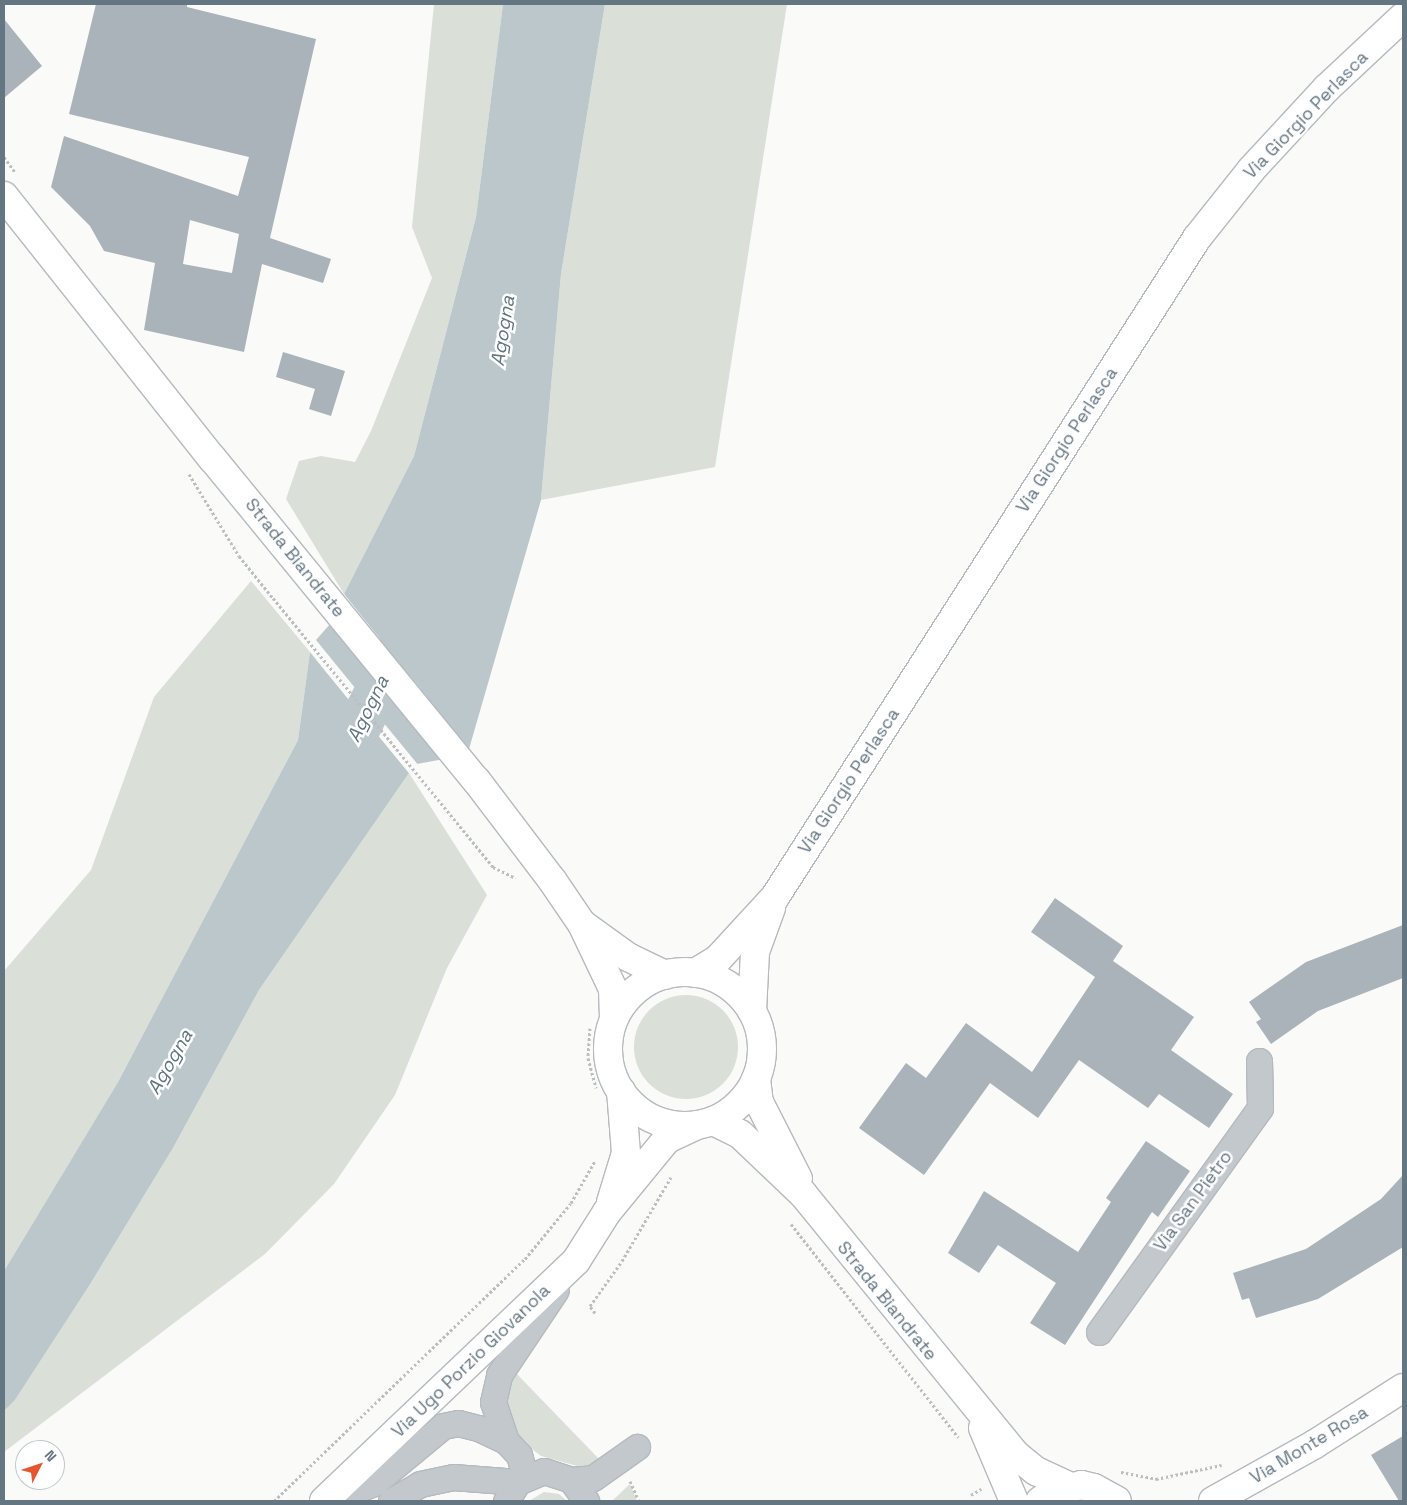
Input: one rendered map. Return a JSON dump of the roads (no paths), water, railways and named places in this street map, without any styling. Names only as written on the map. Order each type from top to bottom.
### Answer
[{"type":"main road","name":"Via Giorgio Perlasca","points":[[695,973],[718,960],[775,897],[1197,238],[1264,156],[1327,88],[1403,17]]},
{"type":"main road","name":"Strada Biandrate","points":[[4,196],[476,780],[582,924],[613,988],[603,1020]]},
{"type":"main road","name":"Via Giorgio Perlasca","points":[[752,1011],[755,952],[775,897]]},
{"type":"main road","name":"Strada Biandrate","points":[[582,924],[628,957],[665,975]]},
{"type":"main road","points":[[695,973],[728,985],[752,1011],[760,1033],[762,1056],[756,1078],[746,1096],[731,1111],[705,1123],[675,1125],[654,1120],[610,1092],[609,1055],[603,1020],[638,989],[665,975],[695,973]]},
{"type":"main road","name":"Strada Biandrate","points":[[756,1078],[759,1102],[796,1173],[803,1194]]},
{"type":"main road","name":"Via Ugo Porzio Giovanola","points":[[607,1212],[626,1152],[610,1092]]},
{"type":"main road","name":"Strada Biandrate","points":[[705,1123],[740,1134],[803,1194],[974,1406],[1016,1454],[1036,1471],[1068,1486]]},
{"type":"main road","name":"Via Ugo Porzio Giovanola","points":[[324,1501],[576,1261],[607,1212],[667,1139],[705,1123]]},
{"type":"main road","name":"Via Monte Rosa","points":[[1213,1501],[1315,1444],[1403,1388]]},
{"type":"main road","name":"Strada Biandrate","points":[[974,1406],[1014,1501]]},
{"type":"main road","points":[[1040,1501],[1068,1486],[1094,1488],[1117,1501]]},
{"type":"street","name":"Via San Pietro","points":[[1099,1332],[1260,1108],[1259,1061]]},
{"type":"street","points":[[506,1441],[493,1402],[500,1375],[576,1261]]},
{"type":"street","points":[[328,1501],[374,1484],[444,1426],[458,1423],[478,1428],[506,1441],[519,1455],[516,1487]]},
{"type":"street","points":[[392,1501],[420,1484],[453,1478],[516,1487],[544,1471],[571,1480],[593,1478],[637,1447],[622,1472],[602,1490],[595,1501]]},
{"type":"street","points":[[571,1480],[586,1501]]},
{"type":"water","points":[[503,4],[605,4],[561,274],[541,500],[469,749],[344,594],[414,456],[476,217]]},
{"type":"water","points":[[331,623],[444,759],[417,764],[316,640]]},
{"type":"water","points":[[310,652],[409,773],[259,990],[173,1148],[89,1286],[15,1400],[4,1411],[4,1271],[118,1082],[298,740]]},
{"type":"waterway","name":"Agogna","points":[[337,771],[396,653]]}]
